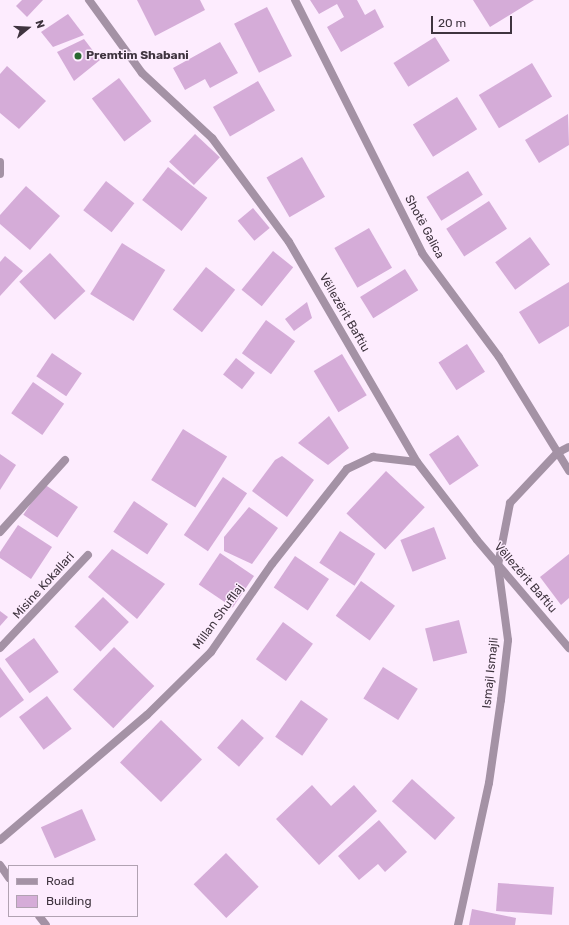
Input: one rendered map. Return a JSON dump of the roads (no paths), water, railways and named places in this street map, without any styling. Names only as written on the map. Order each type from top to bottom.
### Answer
[{"type":"street","name":"Vëllezërit Baftiu","points":[[89,0],[142,74],[212,138],[289,242],[417,462],[498,565],[569,648]]},
{"type":"street","name":"Shotë Galica","points":[[295,0],[422,253],[499,357],[557,454],[569,471]]},
{"type":"street","points":[[0,162],[0,174]]},
{"type":"street","name":"Ismajl Ismajli","points":[[458,925],[489,783],[508,640],[498,565],[510,503],[557,454],[569,447]]},
{"type":"street","name":"Millan Shufllaj","points":[[0,840],[146,715],[211,652],[272,564],[347,469],[373,457],[417,462]]},
{"type":"street","points":[[0,532],[65,460]]},
{"type":"street","name":"Misine Kokallari","points":[[0,648],[88,555]]},
{"type":"street","points":[[0,865],[8,877]]},
{"type":"street","points":[[40,917],[46,925]]},
{"type":"place","name":"Premtim Shabani","points":[[78,56]]}]
